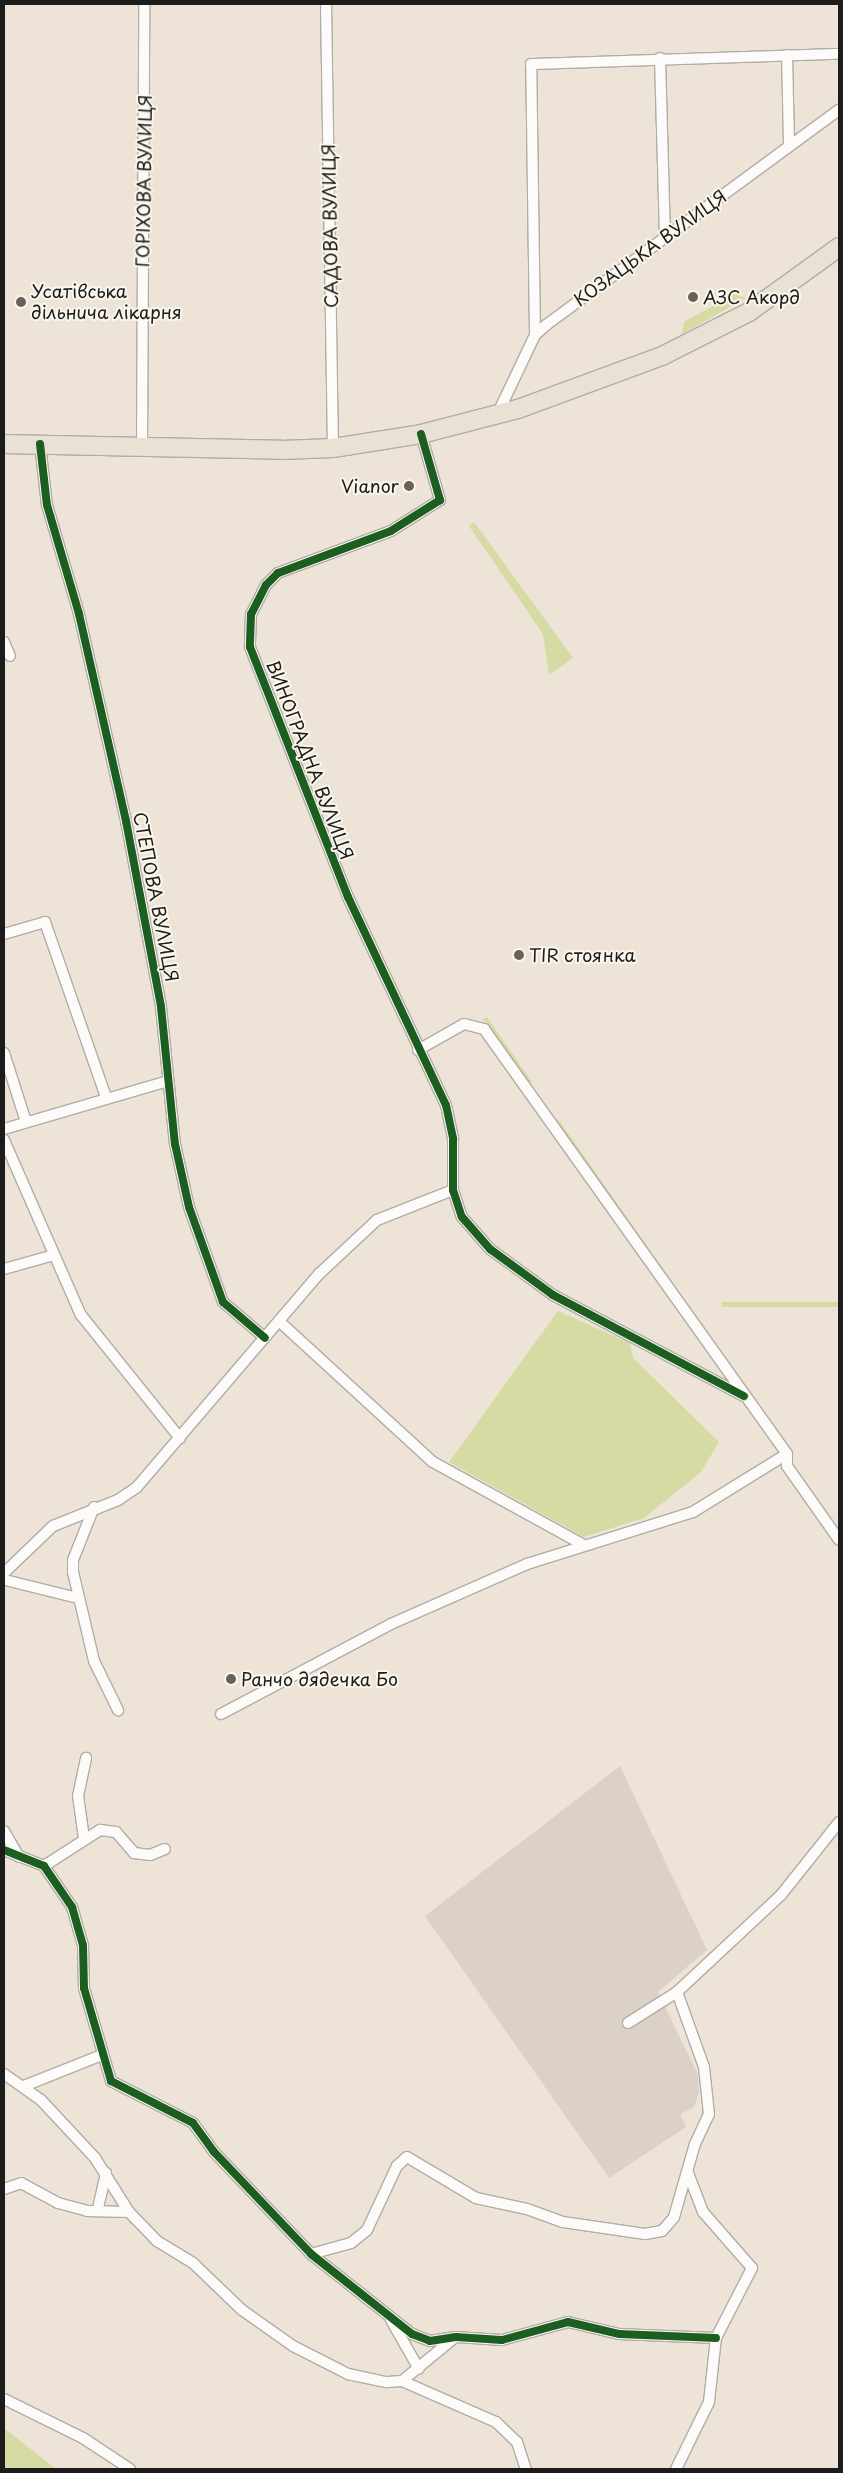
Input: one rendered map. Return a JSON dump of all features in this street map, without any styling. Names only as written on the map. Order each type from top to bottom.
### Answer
[{"type":"highway","points":[[4,444],[333,448],[421,434],[497,415],[627,371],[708,336],[779,293],[839,247]]},
{"type":"street","name":"ГОРІХОВА ВУЛИЦЯ","points":[[142,447],[144,4]]},
{"type":"street","name":"САДОВА ВУЛИЦЯ","points":[[326,4],[333,448]]},
{"type":"street","points":[[535,336],[531,64],[660,58],[839,54]]},
{"type":"street","points":[[788,55],[789,146]]},
{"type":"street","points":[[660,58],[665,237]]},
{"type":"street","name":"КОЗАЦЬКА ВУЛИЦЯ","points":[[497,415],[535,336],[665,237],[839,110]]},
{"type":"street","name":"ВИНОГРАДНА ВУЛИЦЯ","points":[[421,434],[440,500],[391,531],[278,573],[256,599],[248,630],[257,666],[348,897],[450,1120],[453,1190],[462,1217],[473,1232],[553,1296],[744,1396]]},
{"type":"street","name":"СТЕПОВА ВУЛИЦЯ","points":[[40,444],[47,505],[79,614],[126,821],[162,1007],[168,1081],[181,1171],[216,1288],[242,1322],[265,1338]]},
{"type":"street","points":[[4,642],[10,656]]},
{"type":"street","points":[[4,934],[45,922],[106,1096]]},
{"type":"street","points":[[418,1050],[464,1024],[484,1029],[787,1454],[786,1466],[839,1540]]},
{"type":"street","points":[[4,1053],[26,1122]]},
{"type":"street","points":[[4,1129],[106,1096],[168,1081]]},
{"type":"street","points":[[4,1140],[54,1255],[88,1325],[180,1438]]},
{"type":"street","points":[[78,1598],[5,1577],[53,1526],[128,1494],[180,1438],[319,1274],[377,1220],[453,1190]]},
{"type":"street","points":[[4,1269],[54,1255]]},
{"type":"street","points":[[280,1322],[433,1462],[584,1545]]},
{"type":"street","points":[[221,1714],[391,1624],[527,1564],[693,1512],[787,1454]]},
{"type":"street","points":[[94,1507],[73,1560],[78,1598],[94,1661],[118,1710]]},
{"type":"street","points":[[84,1838],[78,1796],[86,1758]]},
{"type":"street","points":[[628,2023],[677,1992],[781,1895],[839,1822]]},
{"type":"street","points":[[44,1866],[84,1838],[108,1829],[134,1853],[150,1855],[165,1849]]},
{"type":"street","points":[[4,1831],[19,1857]]},
{"type":"street","points":[[4,1850],[44,1866],[68,1900],[79,1925],[84,1988],[111,2081],[193,2124],[214,2152],[311,2254],[412,2334],[430,2342],[456,2337],[502,2340],[568,2322],[619,2334],[716,2338]]},
{"type":"street","points":[[311,2254],[351,2243],[367,2230],[397,2166],[407,2157],[476,2198],[527,2208],[563,2222],[645,2234],[669,2226],[709,2114],[709,2090],[677,1992]]},
{"type":"street","points":[[24,2086],[102,2055]]},
{"type":"street","points":[[4,2074],[24,2086],[106,2174],[129,2212],[157,2241],[193,2263],[267,2330],[348,2374],[369,2380],[402,2381],[496,2422],[517,2442],[526,2469]]},
{"type":"street","points":[[676,2469],[709,2402],[716,2338],[752,2268],[703,2212],[688,2172]]},
{"type":"street","points":[[98,2208],[106,2174]]},
{"type":"street","points":[[4,2188],[30,2185],[58,2203],[87,2211],[98,2208],[129,2212]]},
{"type":"street","points":[[387,2313],[419,2369]]},
{"type":"street","points":[[402,2381],[456,2337]]},
{"type":"street","points":[[4,2399],[82,2438],[130,2469]]},
{"type":"shaded area","points":[[620,1766],[707,1950],[658,1992],[698,2075],[699,2092],[694,2107],[680,2114],[686,2127],[609,2178],[425,1916]]},
{"type":"green space","points":[[734,294],[746,298],[682,334],[684,322]]},
{"type":"green space","points":[[474,522],[573,658],[549,675],[543,634],[469,526]]},
{"type":"green space","points":[[487,1017],[532,1082],[529,1084],[483,1019]]},
{"type":"green space","points":[[558,1119],[734,1370],[732,1372],[556,1121]]},
{"type":"green space","points":[[722,1302],[839,1302],[839,1307],[722,1307]]},
{"type":"green space","points":[[558,1311],[630,1343],[633,1358],[719,1442],[701,1472],[644,1518],[584,1537],[449,1462]]},
{"type":"green space","points":[[4,2428],[56,2469],[4,2469]]},
{"type":"cycle path","points":[[421,434],[440,500],[391,531],[278,573],[266,585],[251,614],[250,647],[348,897],[446,1105],[453,1139],[453,1190],[462,1217],[490,1249],[553,1295],[744,1396]]},
{"type":"cycle path","points":[[40,444],[47,505],[79,614],[126,821],[161,1007],[175,1144],[189,1207],[223,1302],[265,1338]]},
{"type":"cycle path","points":[[4,1850],[44,1866],[72,1907],[83,1945],[84,1988],[111,2081],[193,2123],[214,2152],[311,2254],[412,2334],[430,2341],[456,2337],[502,2340],[568,2322],[619,2334],[716,2338]]},
{"type":"place","name":"АЗС Акорд","points":[[693,297]]},
{"type":"place","name":"Усатівська дільнича лікарня","points":[[21,302]]},
{"type":"place","name":"Vianor","points":[[409,486]]},
{"type":"place","name":"TIR стоянка","points":[[519,955]]},
{"type":"place","name":"Ранчо дядечка Бо","points":[[231,1679]]}]
